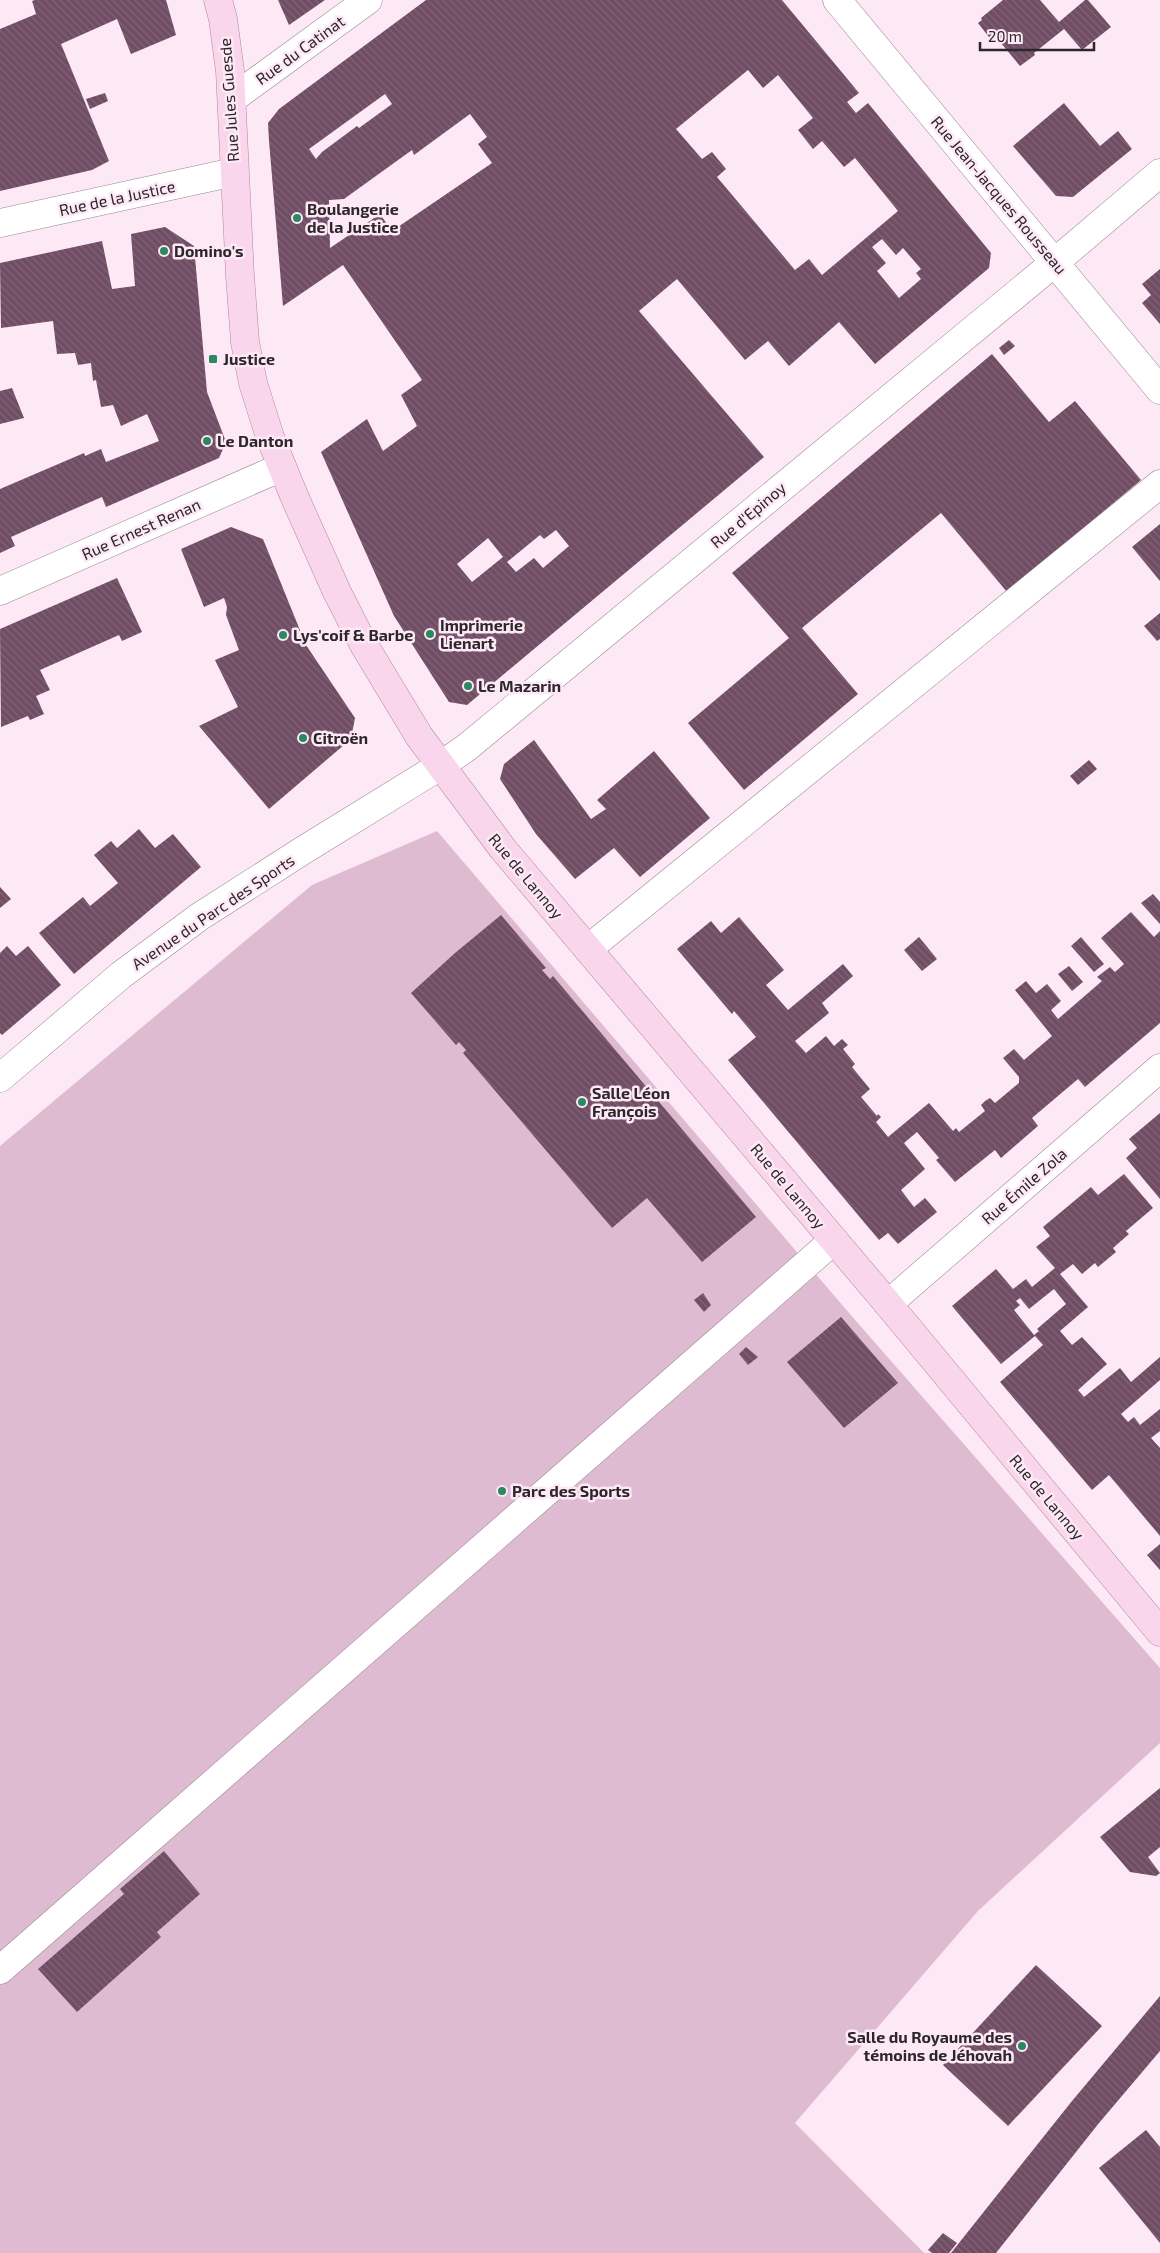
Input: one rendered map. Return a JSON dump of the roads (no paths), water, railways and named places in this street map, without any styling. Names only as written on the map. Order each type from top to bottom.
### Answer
[{"type":"main road","name":"Rue Jules Guesde","points":[[218,0],[227,48],[232,99],[242,312],[248,364],[264,418],[282,467]]},
{"type":"main road","name":"Rue de Lannoy","points":[[282,467],[350,620],[419,736],[440,766],[503,849],[888,1304],[1160,1632]]},
{"type":"street","name":"Rue du Catinat","points":[[232,99],[368,0]]},
{"type":"street","name":"Rue Jean-Jacques Rousseau","points":[[837,0],[1160,390]]},
{"type":"street","name":"Rue de la Justice","points":[[0,223],[234,172]]},
{"type":"street","name":"Rue d'Epinoy","points":[[440,766],[514,709],[1054,263],[1160,173]]},
{"type":"street","name":"Rue Ernest Renan","points":[[0,591],[282,467]]},
{"type":"street","points":[[588,949],[1160,484]]},
{"type":"street","name":"Avenue du Parc des Sports","points":[[0,1078],[120,975],[199,917],[302,850],[440,766]]},
{"type":"street","name":"Rue Émile Zola","points":[[888,1304],[1160,1068]]},
{"type":"street","points":[[0,1970],[834,1240]]},
{"type":"place","name":"Boulangerie de la Justice","points":[[297,218]]},
{"type":"place","name":"Domino's","points":[[164,251]]},
{"type":"place","name":"Justice","points":[[213,359]]},
{"type":"place","name":"Le Danton","points":[[207,441]]},
{"type":"place","name":"Imprimerie Lienart","points":[[430,634]]},
{"type":"place","name":"Lys'coif & Barbe","points":[[283,635]]},
{"type":"place","name":"Le Mazarin","points":[[468,686]]},
{"type":"place","name":"Citroën","points":[[303,738]]},
{"type":"place","name":"Salle Léon François","points":[[582,1102]]},
{"type":"place","name":"Parc des Sports","points":[[502,1491]]},
{"type":"place","name":"Salle du Royaume des témoins de Jéhovah","points":[[1022,2046]]}]
